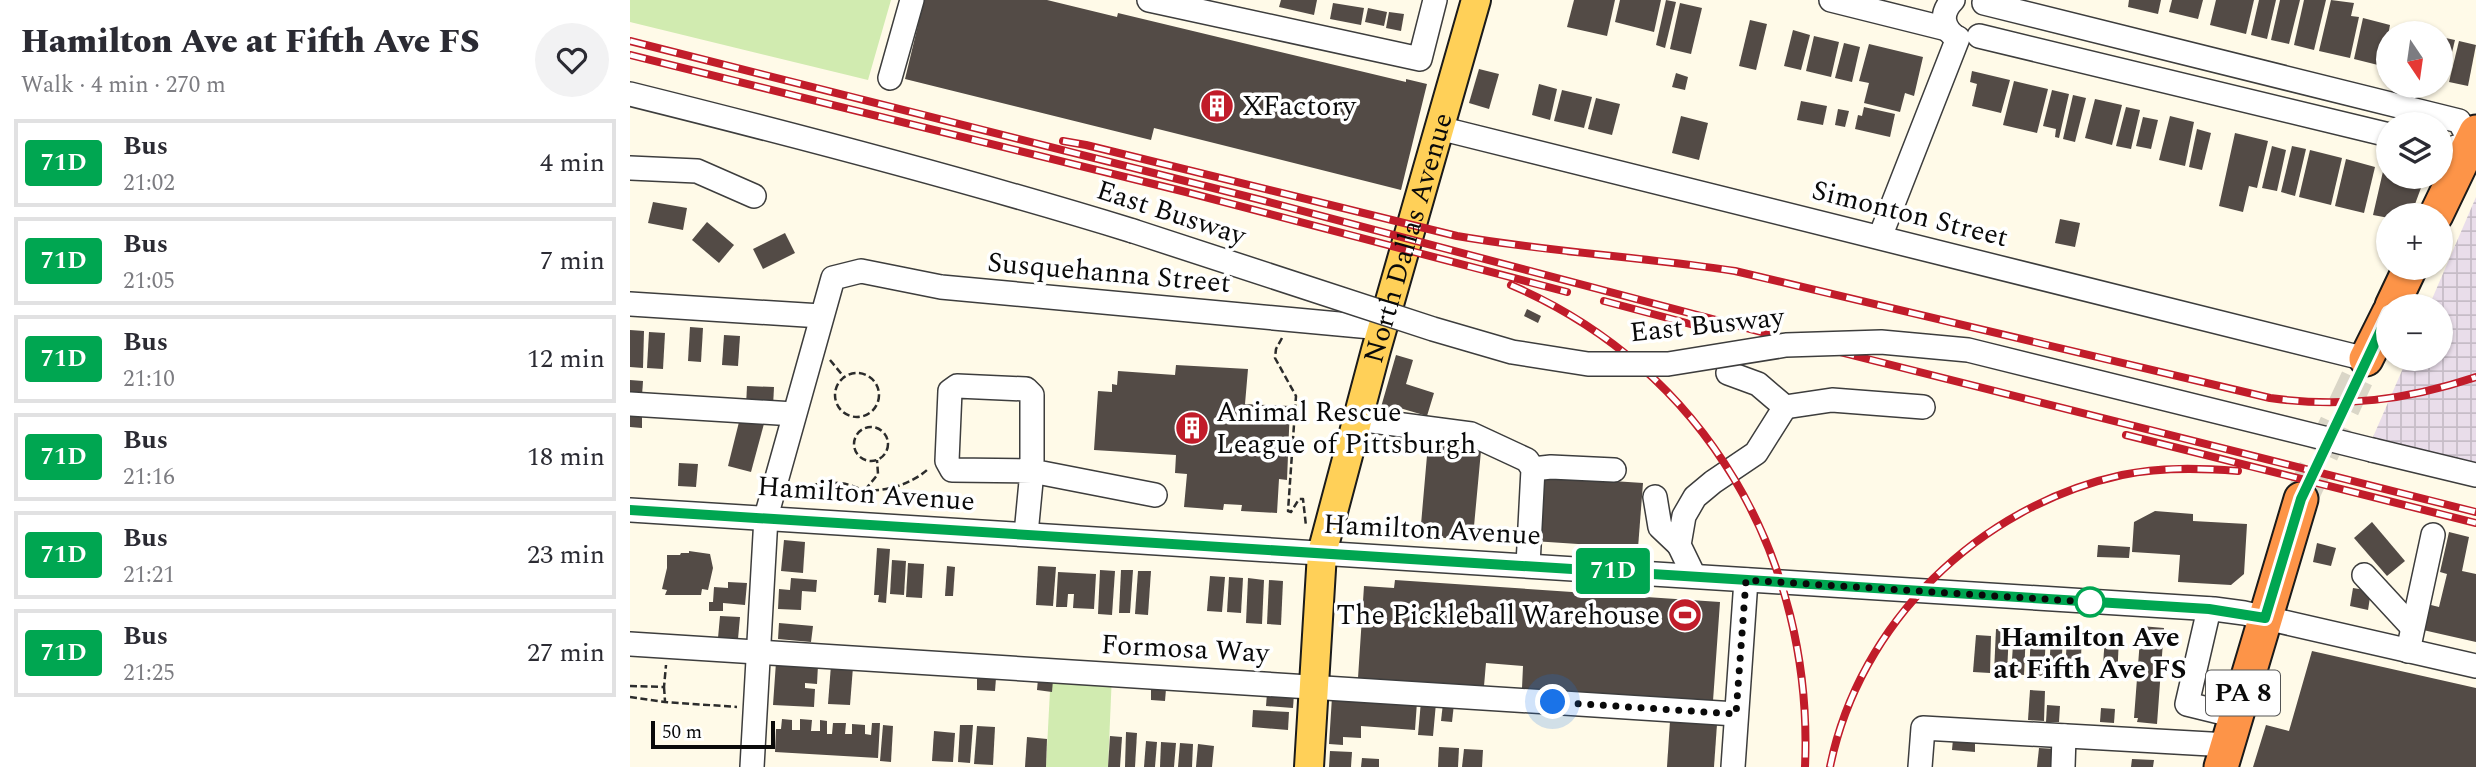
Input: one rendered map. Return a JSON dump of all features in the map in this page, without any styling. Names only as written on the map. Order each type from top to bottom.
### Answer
[{"type":"highway","points":[[2441,203],[2466,142]]},
{"type":"highway","points":[[2366,359],[2376,339]]},
{"type":"highway","name":"PA 8","points":[[2228,743],[2301,499]]},
{"type":"main road","name":"North Dallas Avenue","points":[[1309,767],[1322,553],[1382,328],[1476,0]]},
{"type":"street","points":[[890,78],[912,0]]},
{"type":"street","points":[[1149,0],[1420,59],[1435,0]]},
{"type":"street","points":[[1831,0],[1961,34],[2376,132]]},
{"type":"street","points":[[1953,0],[1945,11],[1944,18],[1961,34]]},
{"type":"street","points":[[1961,34],[1986,28],[1989,13],[1982,2]]},
{"type":"street","points":[[1982,2],[2459,121],[2466,142]]},
{"type":"street","points":[[1880,237],[1961,34]]},
{"type":"street","points":[[2224,94],[2232,64]]},
{"type":"street","name":"East Busway","points":[[630,94],[842,147],[1021,197],[1512,352],[1588,364],[1668,364],[1786,345],[1881,342],[1968,350],[2476,475]]},
{"type":"street","name":"Simonton Street","points":[[1439,128],[2366,359]]},
{"type":"street","points":[[630,168],[697,171],[754,196]]},
{"type":"street","name":"Susquehanna Street","points":[[821,316],[833,278],[861,271],[941,287],[1382,328]]},
{"type":"street","points":[[630,304],[821,316],[766,517],[752,767]]},
{"type":"street","points":[[1728,373],[1758,384],[1785,407],[1832,400],[1923,407]]},
{"type":"street","points":[[1026,534],[1032,471],[1032,395],[1026,389],[957,386],[950,391],[947,461],[952,470],[1032,471],[1155,495]]},
{"type":"street","points":[[630,404],[794,414]]},
{"type":"street","points":[[1679,545],[1684,516],[1695,497],[1756,453],[1785,407]]},
{"type":"street","points":[[1357,419],[1471,434],[1527,460],[1532,469],[1528,565]]},
{"type":"street","points":[[1532,469],[1551,467],[1614,470]]},
{"type":"street","points":[[1655,496],[1660,527],[1679,545],[1694,576]]},
{"type":"street","name":"Hamilton Avenue","points":[[630,510],[2209,609],[2265,618],[2476,666]]},
{"type":"street","points":[[2408,651],[2433,535]]},
{"type":"street","points":[[2364,575],[2412,627]]},
{"type":"street","points":[[1733,767],[1746,580]]},
{"type":"street","points":[[2209,609],[2187,705],[2228,743]]},
{"type":"street","name":"Formosa Way","points":[[630,644],[1736,714]]},
{"type":"street","points":[[1920,767],[1923,728],[2228,743]]},
{"type":"street","points":[[2063,767],[2064,736]]},
{"type":"path","points":[[1284,336],[1276,349],[1275,358],[1296,396],[1288,512],[1291,512],[1299,499],[1303,499],[1306,529]]},
{"type":"path","points":[[826,356],[845,377]]},
{"type":"path","points":[[866,375],[876,384],[877,404],[868,414],[855,417],[847,415],[837,404],[836,390],[845,377],[866,375]]},
{"type":"path","points":[[865,490],[878,474],[877,460],[886,450],[887,440],[881,430],[865,428],[854,440],[855,451],[863,459],[877,460]]},
{"type":"path","points":[[787,500],[798,491],[822,483],[836,482],[875,490],[915,479],[927,470]]},
{"type":"path","points":[[665,702],[667,655]]},
{"type":"path","points":[[630,686],[664,687]]},
{"type":"path","points":[[630,697],[740,707]]},
{"type":"shaded area","points":[[2476,197],[2476,463],[2373,437],[2402,371],[2453,371],[2453,294],[2434,294],[2440,280],[2453,280],[2453,250]]},
{"type":"green space","points":[[630,0],[891,0],[868,80],[630,22]]},
{"type":"green space","points":[[1051,671],[1112,674],[1108,767],[1046,767]]},
{"type":"building","name":"XFactory","points":[[924,0],[1047,0],[1117,17],[1118,13],[1406,82],[1406,79],[1427,84],[1401,190],[1154,128],[1151,140],[905,79]]},
{"type":"building","points":[[1281,0],[1317,0],[1314,15],[1279,7]]},
{"type":"building","points":[[1574,0],[1615,0],[1607,36],[1567,27]]},
{"type":"building","points":[[1620,0],[1661,0],[1654,32],[1615,22]]},
{"type":"building","points":[[1666,0],[1676,2],[1665,48],[1656,45]]},
{"type":"building","points":[[2129,0],[2161,0],[2158,14],[2128,7]]},
{"type":"building","points":[[2172,0],[2203,0],[2198,19],[2169,12]]},
{"type":"building","points":[[2216,0],[2254,0],[2246,34],[2210,25]]},
{"type":"building","points":[[2259,0],[2276,0],[2267,39],[2251,35]]},
{"type":"building","points":[[2280,0],[2300,0],[2289,44],[2271,40]]},
{"type":"building","points":[[2304,0],[2326,0],[2314,50],[2294,45]]},
{"type":"building","points":[[2331,0],[2354,3],[2351,16],[2359,17],[2350,58],[2319,51]]},
{"type":"building","points":[[1333,3],[1364,8],[1361,25],[1330,19]]},
{"type":"building","points":[[1680,3],[1702,8],[1691,54],[1670,49]]},
{"type":"building","points":[[1368,8],[1387,12],[1384,26],[1365,22]]},
{"type":"building","points":[[1389,12],[1404,14],[1401,31],[1386,28]]},
{"type":"building","points":[[2363,18],[2376,21],[2376,64],[2354,59]]},
{"type":"building","points":[[1750,20],[1767,24],[1756,70],[1739,66]]},
{"type":"building","points":[[1793,30],[1810,35],[1801,70],[1784,66]]},
{"type":"building","points":[[1814,36],[1839,42],[1831,77],[1806,71]]},
{"type":"building","points":[[2459,41],[2476,45],[2468,86],[2454,83],[2454,62]]},
{"type":"building","points":[[1844,43],[1860,47],[1852,82],[1835,78]]},
{"type":"building","points":[[1869,44],[1923,57],[1914,96],[1905,93],[1900,112],[1864,103],[1869,83],[1859,81]]},
{"type":"building","points":[[1479,69],[1499,74],[1489,109],[1469,103]]},
{"type":"building","points":[[1972,71],[2010,80],[2001,113],[1972,106],[1977,84],[1970,82]]},
{"type":"building","points":[[1676,73],[1688,77],[1685,90],[1672,87]]},
{"type":"building","points":[[2014,81],[2048,89],[2037,133],[2003,125]]},
{"type":"building","points":[[1539,84],[1557,89],[1550,120],[1532,115]]},
{"type":"building","points":[[1562,90],[1592,97],[1584,128],[1554,121]]},
{"type":"building","points":[[2052,90],[2069,94],[2059,138],[2055,137],[2056,129],[2043,126]]},
{"type":"building","points":[[2073,95],[2086,98],[2075,142],[2063,139]]},
{"type":"building","points":[[1596,98],[1620,104],[1612,135],[1588,129]]},
{"type":"building","points":[[2095,99],[2122,105],[2112,145],[2085,138]]},
{"type":"building","points":[[1801,101],[1827,106],[1823,125],[1797,120]]},
{"type":"building","points":[[1864,107],[1895,114],[1890,137],[1855,129],[1858,115],[1862,116]]},
{"type":"building","points":[[2126,107],[2140,110],[2131,149],[2116,146]]},
{"type":"building","points":[[1838,109],[1849,111],[1845,127],[1835,125]]},
{"type":"building","points":[[1681,116],[1708,123],[1699,160],[1672,153]]},
{"type":"building","points":[[2170,116],[2194,122],[2185,166],[2159,160]]},
{"type":"building","points":[[2143,117],[2158,120],[2151,149],[2136,146]]},
{"type":"building","points":[[2197,129],[2211,133],[2202,170],[2189,167]]},
{"type":"building","points":[[2235,133],[2268,141],[2257,188],[2249,186],[2243,212],[2219,206]]},
{"type":"building","points":[[2272,146],[2286,150],[2277,191],[2262,188]]},
{"type":"building","points":[[2292,146],[2306,149],[2295,196],[2281,192]]},
{"type":"building","points":[[2310,150],[2342,158],[2331,205],[2299,197]]},
{"type":"building","points":[[2346,159],[2375,167],[2364,213],[2335,206]]},
{"type":"building","points":[[2379,189],[2421,189],[2415,203],[2376,203],[2376,216],[2373,215]]},
{"type":"building","points":[[653,202],[687,208],[683,230],[648,223]]},
{"type":"building","points":[[2060,219],[2080,223],[2075,247],[2055,243]]},
{"type":"building","points":[[707,222],[734,245],[719,263],[692,240]]},
{"type":"building","points":[[785,233],[795,253],[763,269],[753,249]]},
{"type":"building","points":[[1527,309],[1541,316],[1538,323],[1524,316]]},
{"type":"building","points":[[690,327],[703,328],[701,362],[688,361]]},
{"type":"building","points":[[630,330],[644,331],[643,368],[630,367]]},
{"type":"building","points":[[649,332],[665,333],[663,369],[647,368]]},
{"type":"building","points":[[724,335],[740,336],[738,366],[722,365]]},
{"type":"building","points":[[1396,355],[1413,360],[1406,384],[1434,393],[1427,416],[1393,406],[1390,415],[1379,414]]},
{"type":"building","name":"Animal Rescue League of Pittsburgh","points":[[1176,365],[1248,369],[1245,404],[1290,406],[1287,480],[1279,479],[1277,513],[1241,511],[1242,505],[1224,504],[1223,510],[1184,507],[1187,474],[1175,473],[1176,455],[1094,450],[1098,391],[1112,392],[1112,384],[1117,385],[1118,371],[1175,375]]},
{"type":"building","points":[[630,380],[643,381],[642,396],[630,396]]},
{"type":"building","points":[[747,386],[774,387],[773,407],[746,406]]},
{"type":"building","points":[[630,411],[642,411],[642,428],[630,427]]},
{"type":"building","points":[[741,414],[765,420],[751,472],[728,466]]},
{"type":"building","points":[[1467,439],[1482,440],[1473,537],[1457,536],[1457,539],[1420,536],[1428,444],[1466,448]]},
{"type":"building","points":[[679,463],[698,464],[696,487],[678,486]]},
{"type":"building","points":[[1537,476],[1643,483],[1638,548],[1533,541]]},
{"type":"building","points":[[2155,511],[2193,514],[2193,521],[2247,524],[2244,574],[2231,585],[2178,582],[2180,555],[2132,552],[2134,522]]},
{"type":"building","points":[[2372,522],[2405,561],[2387,576],[2354,538]]},
{"type":"building","points":[[2449,532],[2469,537],[2462,571],[2476,574],[2476,642],[2423,630],[2427,604],[2439,607],[2447,574],[2440,572]]},
{"type":"building","points":[[784,540],[805,542],[803,573],[781,571]]},
{"type":"building","points":[[2317,543],[2336,548],[2331,566],[2313,562]]},
{"type":"building","points":[[2098,545],[2130,547],[2129,558],[2097,557]]},
{"type":"building","points":[[877,548],[890,549],[886,603],[878,602],[879,595],[874,595]]},
{"type":"building","points":[[689,551],[710,554],[713,568],[708,590],[702,589],[701,595],[665,595],[667,590],[662,589],[667,555],[680,555]]},
{"type":"building","points":[[892,560],[906,561],[904,595],[890,594]]},
{"type":"building","points":[[908,563],[924,564],[922,598],[906,597]]},
{"type":"building","points":[[947,566],[955,567],[953,596],[945,596]]},
{"type":"building","points":[[1038,566],[1056,567],[1053,606],[1036,605]]},
{"type":"building","points":[[1100,570],[1115,571],[1112,615],[1098,614]]},
{"type":"building","points":[[1121,570],[1133,570],[1130,613],[1119,613]]},
{"type":"building","points":[[1138,571],[1151,571],[1148,615],[1135,614]]},
{"type":"building","points":[[1058,572],[1096,574],[1094,609],[1073,608],[1074,594],[1068,594],[1067,607],[1056,607]]},
{"type":"building","points":[[1210,576],[1225,577],[1222,612],[1207,611]]},
{"type":"building","points":[[1229,577],[1243,578],[1241,613],[1227,612]]},
{"type":"building","points":[[791,578],[817,580],[816,592],[802,591],[801,610],[778,609],[779,589],[790,590]]},
{"type":"building","points":[[1248,578],[1264,580],[1262,624],[1246,623]]},
{"type":"building","points":[[1269,580],[1283,581],[1281,625],[1267,624]]},
{"type":"building","points":[[1395,580],[1720,602],[1713,701],[1522,688],[1523,666],[1486,663],[1484,686],[1358,678],[1364,586],[1394,588]]},
{"type":"building","points":[[728,582],[747,583],[745,605],[723,603],[723,611],[709,611],[714,587],[728,588]]},
{"type":"building","points":[[2353,588],[2371,591],[2368,610],[2350,606]]},
{"type":"building","points":[[720,616],[740,617],[738,639],[718,638]]},
{"type":"building","points":[[779,623],[813,626],[811,642],[778,639]]},
{"type":"building","points":[[2141,626],[2164,628],[2157,724],[2137,722],[2138,718],[2134,718]]},
{"type":"building","points":[[1996,629],[2009,630],[2007,674],[1994,673]]},
{"type":"building","points":[[2014,630],[2026,631],[2024,675],[2011,674]]},
{"type":"building","points":[[2031,632],[2046,633],[2044,676],[2029,675]]},
{"type":"building","points":[[2051,633],[2063,633],[2061,677],[2049,677]]},
{"type":"building","points":[[2067,634],[2082,635],[2080,679],[2065,678]]},
{"type":"building","points":[[1976,635],[1991,636],[1990,673],[1973,672]]},
{"type":"building","points":[[2105,636],[2119,637],[2117,681],[2102,680]]},
{"type":"building","points":[[2312,651],[2476,688],[2476,767],[2253,767],[2266,725],[2289,731]]},
{"type":"building","points":[[776,662],[818,665],[817,684],[805,683],[805,688],[815,689],[814,707],[773,705]]},
{"type":"building","points":[[831,665],[853,667],[850,705],[828,704]]},
{"type":"building","points":[[977,677],[996,678],[995,691],[977,690]]},
{"type":"building","points":[[1038,679],[1053,680],[1052,692],[1037,690]]},
{"type":"building","points":[[1151,688],[1166,689],[1165,701],[1151,700]]},
{"type":"building","points":[[2030,690],[2045,691],[2044,721],[2028,720]]},
{"type":"building","points":[[1267,693],[1294,694],[1293,708],[1266,706]]},
{"type":"building","points":[[1332,697],[1417,702],[1415,730],[1361,726],[1361,738],[1343,737],[1343,745],[1329,744]]},
{"type":"building","points":[[1421,701],[1436,703],[1433,736],[1418,735]]},
{"type":"building","points":[[1443,703],[1454,704],[1452,722],[1441,721]]},
{"type":"building","points":[[2047,705],[2060,706],[2059,722],[2046,722]]},
{"type":"building","points":[[2101,708],[2115,709],[2114,723],[2100,722]]},
{"type":"building","points":[[1253,710],[1289,712],[1288,730],[1252,727]]},
{"type":"building","points":[[782,719],[792,720],[792,730],[800,730],[800,719],[812,720],[811,731],[820,731],[820,720],[827,721],[827,734],[832,734],[833,723],[846,723],[845,734],[852,734],[852,724],[865,725],[865,734],[871,735],[872,723],[880,723],[878,758],[775,752],[776,729],[781,729]]},
{"type":"building","points":[[1670,721],[1717,724],[1714,767],[1667,767]]},
{"type":"building","points":[[883,725],[893,726],[891,762],[880,761]]},
{"type":"building","points":[[960,725],[973,725],[970,763],[958,762]]},
{"type":"building","points":[[977,726],[995,727],[993,765],[974,764]]},
{"type":"building","points":[[934,731],[955,733],[953,762],[932,761]]},
{"type":"building","points":[[1126,732],[1137,733],[1135,767],[1125,767]]},
{"type":"building","points":[[1110,736],[1122,737],[1120,767],[1108,767]]},
{"type":"building","points":[[1027,737],[1047,739],[1046,767],[1025,767]]},
{"type":"building","points":[[1953,739],[1975,741],[1975,752],[1952,750]]},
{"type":"building","points":[[1146,741],[1157,742],[1155,767],[1144,767]]},
{"type":"building","points":[[1161,742],[1176,743],[1174,767],[1160,767]]},
{"type":"building","points":[[1180,743],[1193,744],[1192,767],[1178,767]]},
{"type":"building","points":[[1198,744],[1214,746],[1212,767],[1196,767]]},
{"type":"building","points":[[1439,747],[1459,748],[1458,767],[1438,767]]},
{"type":"building","points":[[2039,748],[2056,749],[2055,767],[2037,767]]},
{"type":"building","points":[[1464,749],[1483,750],[1482,767],[1462,767]]},
{"type":"building","points":[[1330,751],[1352,752],[1351,767],[1329,767]]},
{"type":"building","points":[[1362,758],[1379,759],[1379,767],[1361,767]]},
{"type":"building","points":[[2132,759],[2154,760],[2153,767],[2131,767]]},
{"type":"tunnel","points":[[2301,499],[2366,359]]},
{"type":"railway","points":[[630,41],[1261,200],[1788,339],[2476,512]]},
{"type":"railway","points":[[630,55],[1186,192],[1567,292]]},
{"type":"railway","points":[[1063,141],[1457,236],[1735,271],[2270,398],[2323,402],[2374,400],[2425,391],[2476,377]]},
{"type":"railway","points":[[1511,285],[1580,321],[1640,366],[1692,419],[1734,479],[1767,545],[1790,615],[1803,690],[1805,767]]},
{"type":"railway","points":[[1604,301],[1709,329]]},
{"type":"railway","points":[[2126,435],[2476,523]]},
{"type":"railway","points":[[1830,767],[1845,714],[1868,665],[1897,620],[1933,579],[1974,543],[2020,513],[2070,491],[2122,475],[2180,469],[2238,471]]},
{"type":"bus line","name":"71D","points":[[630,510],[2209,609],[2265,618],[2301,499],[2376,340]]},
{"type":"place","name":"XFactory","points":[[1217,106]]},
{"type":"place","name":"Animal Rescue League of Pittsburgh","points":[[1192,428]]},
{"type":"place","name":"Hamilton Ave at Fifth Ave FS","points":[[2090,602]]},
{"type":"place","name":"The Pickleball Warehouse","points":[[1685,615]]},
{"type":"route","points":[[1553,702],[1736,714],[1746,580],[2090,602]]}]
